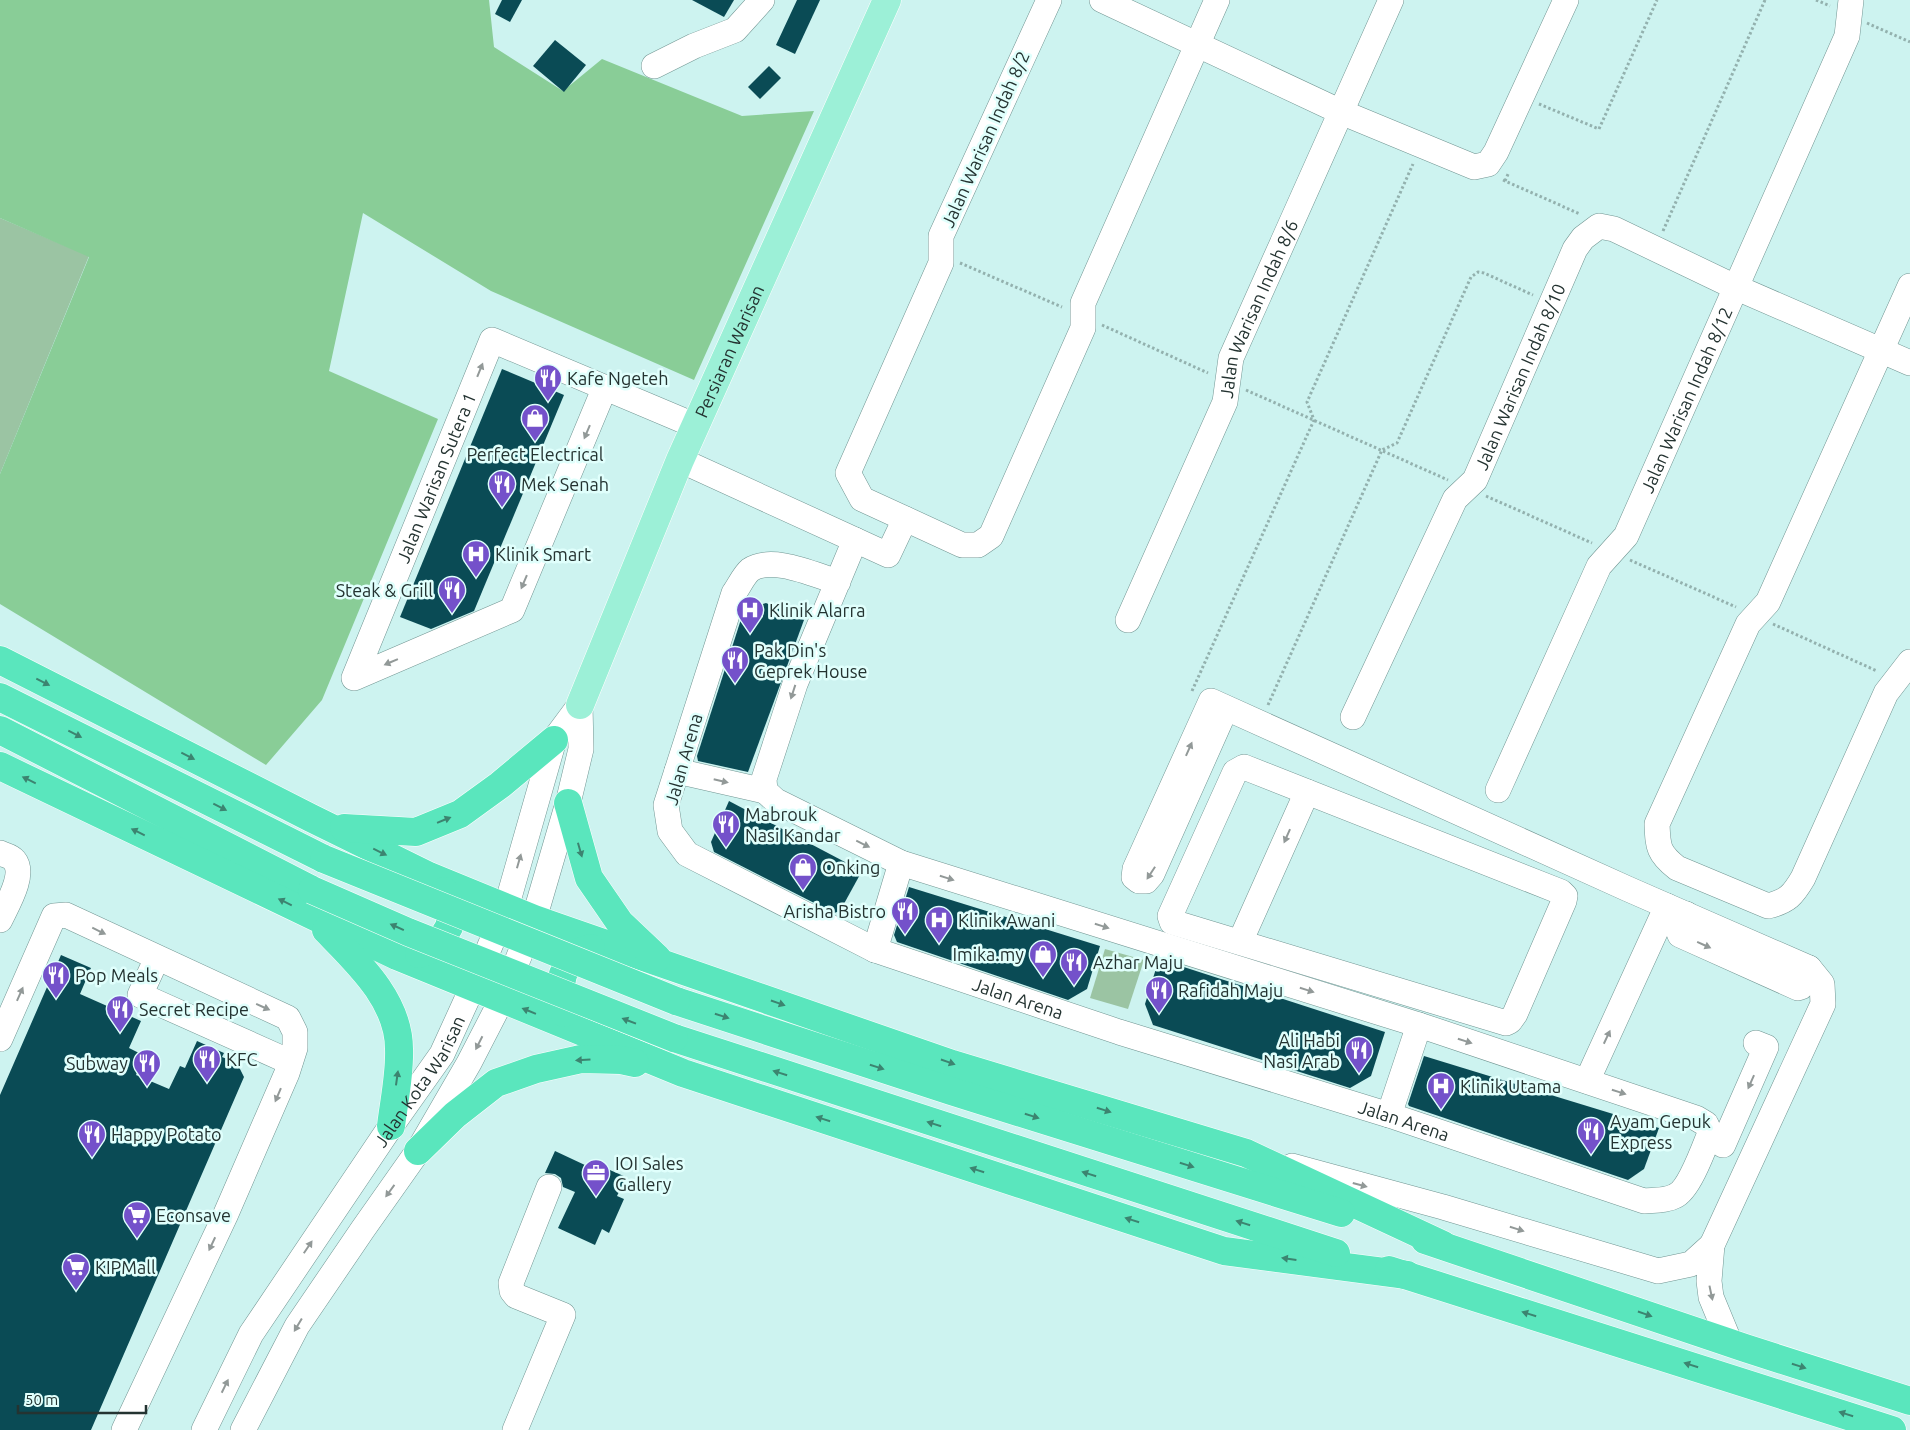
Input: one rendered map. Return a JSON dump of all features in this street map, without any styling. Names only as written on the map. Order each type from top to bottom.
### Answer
[{"type":"highway","points":[[0,660],[429,876],[506,908],[620,950],[661,962],[952,1064],[1246,1153],[1443,1245]]},
{"type":"highway","points":[[0,697],[324,859],[676,1001],[960,1094],[1443,1245],[1730,1344],[1910,1402]]},
{"type":"highway","points":[[0,730],[311,902],[396,956],[473,986],[683,1074],[1224,1251],[1406,1276]]},
{"type":"highway","points":[[311,818],[349,829],[416,832],[460,814],[500,785],[554,740]]},
{"type":"highway","points":[[0,766],[311,902],[408,932],[674,1038],[988,1142],[1892,1430]]},
{"type":"highway","points":[[568,802],[589,878],[620,923],[661,962]]},
{"type":"highway","points":[[396,956],[419,954],[436,948],[449,927],[454,905],[448,894],[429,876]]},
{"type":"highway","points":[[311,902],[353,956],[386,1003],[397,1031],[400,1048],[390,1126]]},
{"type":"highway","points":[[589,1036],[567,1019],[558,1000],[563,974],[576,953],[591,948],[620,950]]},
{"type":"highway","points":[[418,1152],[455,1115],[496,1083],[536,1069],[580,1060],[621,1060],[683,1074]]},
{"type":"main road","name":"Persiaran Warisan","points":[[580,705],[608,632],[642,557],[680,460],[887,0]]},
{"type":"street","points":[[654,66],[694,46],[734,30],[762,0]]},
{"type":"street","name":"Jalan Warisan Indah 8/2","points":[[905,519],[862,499],[848,473],[941,263],[942,236],[1049,0]]},
{"type":"street","points":[[1102,0],[1341,112],[1474,167],[1488,164],[1496,152],[1566,0]]},
{"type":"street","points":[[680,460],[888,555],[905,519],[962,545],[978,545],[991,536],[1083,328],[1083,303],[1217,0]]},
{"type":"street","name":"Jalan Warisan Indah 8/6","points":[[1128,620],[1225,402],[1231,358],[1391,0]]},
{"type":"street","name":"Jalan Warisan Indah 8/12","points":[[1498,790],[1599,566],[1626,536],[1847,36],[1851,0]]},
{"type":"street","points":[[1599,226],[1614,229],[1735,287],[1910,363]]},
{"type":"street","name":"Jalan Warisan Indah 8/10","points":[[1353,717],[1455,499],[1475,480],[1575,249],[1583,238],[1599,226]]},
{"type":"street","points":[[1903,671],[1886,692],[1803,878],[1793,895],[1781,903],[1768,906],[1677,868],[1668,860],[1658,846],[1657,824],[1748,624],[1768,602],[1910,286]]},
{"type":"street","name":"Jalan Warisan Sutera 1","points":[[606,387],[512,610],[354,678],[492,340],[606,387],[696,426]]},
{"type":"street","points":[[765,791],[764,779],[795,684],[855,540]]},
{"type":"street","name":"Jalan Arena","points":[[838,582],[782,566],[762,564],[748,571],[734,593],[666,805],[670,831],[687,854],[875,950],[1119,1032],[1389,1115],[1644,1201],[1662,1200],[1676,1196],[1685,1187],[1715,1142]]},
{"type":"street","points":[[1209,700],[1809,968],[1822,984],[1823,1004],[1712,1245],[1708,1281],[1711,1297],[1730,1344]]},
{"type":"street","points":[[1209,700],[1172,829],[1152,874],[1143,882],[1134,877],[1135,869],[1209,700]]},
{"type":"street","name":"Jalan Kota Warisan","points":[[204,1430],[251,1334],[390,1126],[442,1054],[506,908],[554,740],[580,705]]},
{"type":"street","name":"Jalan Kota Warisan","points":[[243,1430],[297,1326],[362,1229],[418,1152],[502,999],[534,919],[568,802],[581,749],[580,705]]},
{"type":"street","points":[[1244,767],[1561,892],[1564,900],[1515,1014],[1506,1023],[1172,922],[1170,916],[1203,843],[1235,772],[1244,767]]},
{"type":"street","points":[[677,771],[765,791],[776,801],[901,863],[1419,1025],[1696,1118],[1706,1124],[1715,1142],[1751,1158]]},
{"type":"street","points":[[1240,942],[1306,792]]},
{"type":"street","points":[[1172,829],[1203,843]]},
{"type":"street","points":[[0,853],[13,858],[19,869],[17,882],[0,920]]},
{"type":"street","points":[[875,950],[901,863]]},
{"type":"street","points":[[1587,1081],[1676,910]]},
{"type":"street","points":[[0,1039],[54,916],[66,915],[288,1018],[295,1032],[295,1048],[290,1062],[226,1216],[124,1430]]},
{"type":"street","points":[[157,958],[140,995],[290,1062]]},
{"type":"street","points":[[1389,1115],[1419,1025]]},
{"type":"street","points":[[1715,1142],[1766,1048],[1756,1043]]},
{"type":"street","points":[[1246,1153],[1443,1207],[1658,1271],[1691,1264],[1712,1245]]},
{"type":"street","points":[[515,1430],[564,1315],[516,1296],[512,1291],[511,1283],[549,1187]]},
{"type":"path","points":[[1535,113],[1539,104],[1599,129],[1657,0]]},
{"type":"path","points":[[1656,249],[1765,0]]},
{"type":"path","points":[[1209,700],[1314,420],[1307,402],[1422,146]]},
{"type":"path","points":[[1505,181],[1513,164]]},
{"type":"path","points":[[1474,167],[1592,219],[1599,226]]},
{"type":"path","points":[[941,255],[1083,316],[1755,616],[1903,671]]},
{"type":"path","points":[[1260,723],[1382,450],[1397,443],[1471,277],[1478,272],[1484,273],[1552,304]]},
{"type":"green space","points":[[0,0],[489,0],[494,47],[563,91],[602,59],[742,116],[814,111],[694,380],[491,291],[363,213],[329,371],[438,419],[322,700],[266,765],[0,604],[0,474],[89,257],[0,218]]},
{"type":"green space","points":[[0,218],[89,256],[0,474]]},
{"type":"green space","points":[[1105,949],[1144,960],[1128,1009],[1090,998]]},
{"type":"building","points":[[502,0],[522,0],[510,22],[495,14]]},
{"type":"building","points":[[692,0],[734,0],[724,17]]},
{"type":"building","points":[[797,0],[820,0],[795,54],[776,45]]},
{"type":"building","points":[[555,40],[586,65],[564,92],[533,66]]},
{"type":"building","points":[[769,66],[781,78],[760,99],[748,87]]},
{"type":"building","points":[[502,369],[564,395],[474,611],[431,629],[400,617]]},
{"type":"building","points":[[766,603],[804,620],[748,772],[698,761],[697,756],[744,610]]},
{"type":"building","points":[[729,801],[862,871],[840,911],[834,913],[714,852],[711,842]]},
{"type":"building","points":[[909,887],[1100,946],[1087,989],[1068,1000],[897,942],[894,935]]},
{"type":"building","name":"KIPMall","points":[[61,955],[91,968],[80,994],[141,1021],[129,1048],[145,1056],[136,1075],[169,1089],[180,1066],[185,1068],[197,1041],[224,1053],[222,1057],[237,1063],[244,1077],[91,1430],[0,1430],[0,1095]]},
{"type":"building","points":[[1159,959],[1385,1032],[1371,1076],[1350,1088],[1153,1025],[1145,1004]]},
{"type":"building","points":[[1424,1056],[1659,1128],[1644,1169],[1628,1180],[1409,1106],[1408,1104]]},
{"type":"building","name":"IOI Sales Gallery","points":[[555,1151],[587,1166],[589,1161],[626,1177],[617,1196],[624,1199],[609,1233],[602,1229],[595,1245],[558,1228],[575,1192],[563,1187],[561,1178],[555,1174],[545,1173]]},
{"type":"place","name":"Kafe Ngeteh","points":[[548,402]]},
{"type":"place","name":"Perfect Electrical","points":[[535,442]]},
{"type":"place","name":"Mek Senah","points":[[502,508]]},
{"type":"place","name":"Klinik Smart","points":[[476,578]]},
{"type":"place","name":"Steak & Grill","points":[[452,614]]},
{"type":"place","name":"Klinik Alarra","points":[[750,634]]},
{"type":"place","name":"Pak Din's Geprek House","points":[[735,684]]},
{"type":"place","name":"Mabrouk Nasi Kandar","points":[[726,848]]},
{"type":"place","name":"Onking","points":[[803,891]]},
{"type":"place","name":"Arisha Bistro","points":[[905,935]]},
{"type":"place","name":"Klinik Awani","points":[[939,944]]},
{"type":"place","name":"Imika.my","points":[[1043,978]]},
{"type":"place","name":"Azhar Maju","points":[[1074,986]]},
{"type":"place","name":"Pop Meals","points":[[56,999]]},
{"type":"place","name":"Rafidah Maju","points":[[1159,1014]]},
{"type":"place","name":"Secret Recipe","points":[[120,1033]]},
{"type":"place","name":"Ali Habi Nasi Arab","points":[[1359,1074]]},
{"type":"place","name":"KFC","points":[[207,1083]]},
{"type":"place","name":"Subway","points":[[147,1087]]},
{"type":"place","name":"Klinik Utama","points":[[1441,1110]]},
{"type":"place","name":"Ayam Gepuk Express","points":[[1591,1155]]},
{"type":"place","name":"Happy Potato","points":[[92,1158]]},
{"type":"place","name":"IOI Sales Gallery","points":[[596,1197]]},
{"type":"place","name":"Econsave","points":[[137,1239]]},
{"type":"place","name":"KIPMall","points":[[76,1291]]}]
